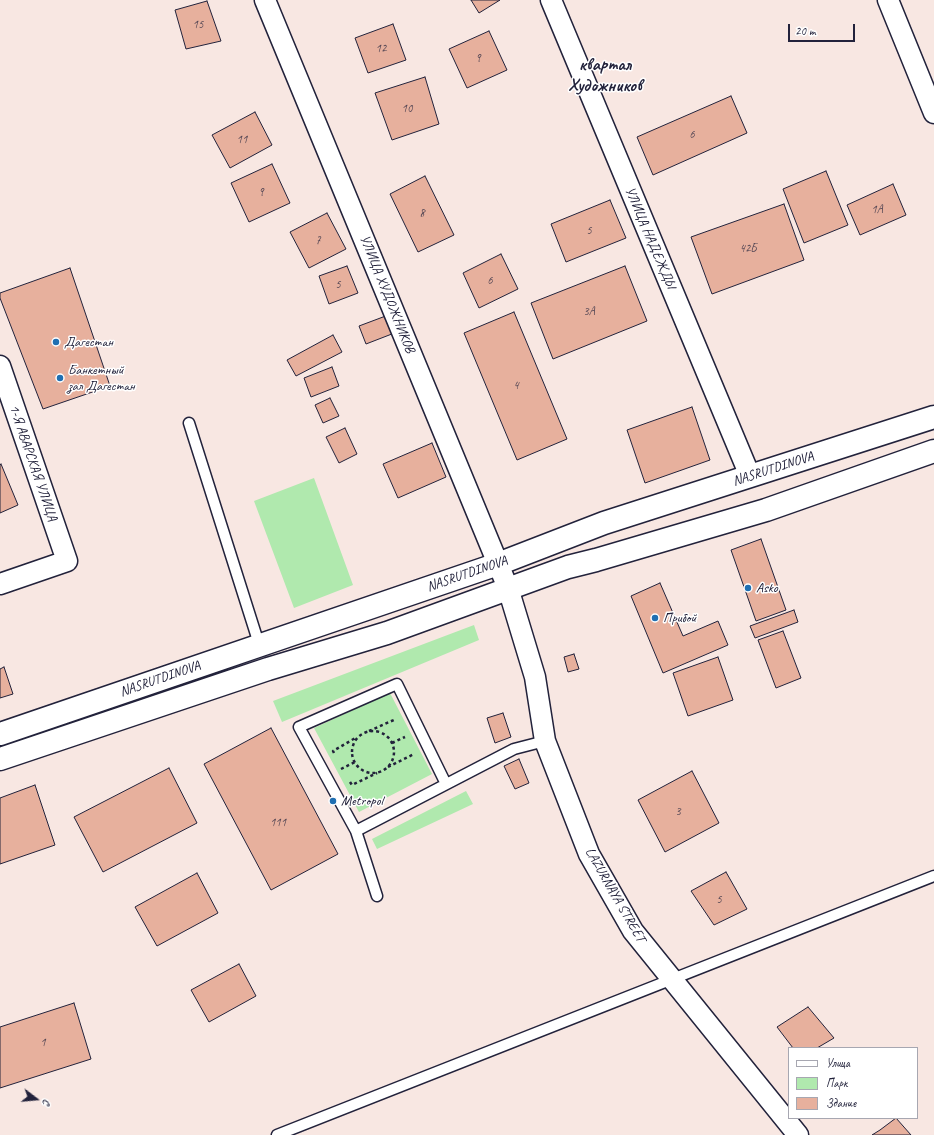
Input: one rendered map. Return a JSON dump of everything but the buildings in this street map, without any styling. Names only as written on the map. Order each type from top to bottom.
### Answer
[{"type":"main road","name":"NASRUTDINOVA","points":[[0,734],[259,644],[498,564],[604,523],[934,416]]},
{"type":"main road","name":"NASRUTDINOVA","points":[[0,759],[268,669],[387,633],[568,567],[766,510],[934,451]]},
{"type":"street","name":"УЛИЦА ХУДОЖНИКОВ","points":[[265,0],[508,588]]},
{"type":"street","name":"УЛИЦА НАДЕЖДЫ","points":[[551,0],[750,476]]},
{"type":"street","points":[[888,0],[934,113]]},
{"type":"street","name":"1-Я АВАРСКАЯ УЛИЦА","points":[[0,366],[66,561],[0,584]]},
{"type":"street","name":"LAZURNAYA STREET","points":[[508,588],[535,677],[546,741],[589,854],[633,931],[798,1135]]},
{"type":"lane","points":[[189,423],[259,644]]},
{"type":"lane","points":[[377,896],[356,831],[299,727],[397,684],[446,784]]},
{"type":"lane","points":[[356,831],[514,749],[546,741]]},
{"type":"lane","points":[[277,1135],[934,876]]},
{"type":"path","points":[[336,756],[333,751],[367,732],[398,718],[401,724]]},
{"type":"path","points":[[404,730],[410,742]]},
{"type":"path","points":[[367,732],[374,731],[382,733],[393,745],[394,754],[386,769]]},
{"type":"path","points":[[360,736],[355,742],[353,758],[362,770],[378,772]]},
{"type":"path","points":[[348,780],[352,785],[386,769],[415,753],[412,747]]},
{"type":"path","points":[[339,762],[345,774]]},
{"type":"green space","points":[[314,478],[353,585],[294,608],[254,501]]},
{"type":"green space","points":[[474,625],[479,640],[282,722],[273,701]]},
{"type":"green space","points":[[390,693],[432,774],[359,812],[314,728]]},
{"type":"green space","points":[[466,791],[473,804],[377,849],[372,839]]},
{"type":"place","name":"Дагестан","points":[[56,342]]},
{"type":"place","name":"Банкетный зал Дагестан","points":[[60,378]]},
{"type":"place","name":"Asko","points":[[748,588]]},
{"type":"place","name":"Прибой","points":[[655,618]]},
{"type":"place","name":"Metropol","points":[[333,801]]},
{"type":"district","name":"квартал Художников","points":[[605,75]]}]
